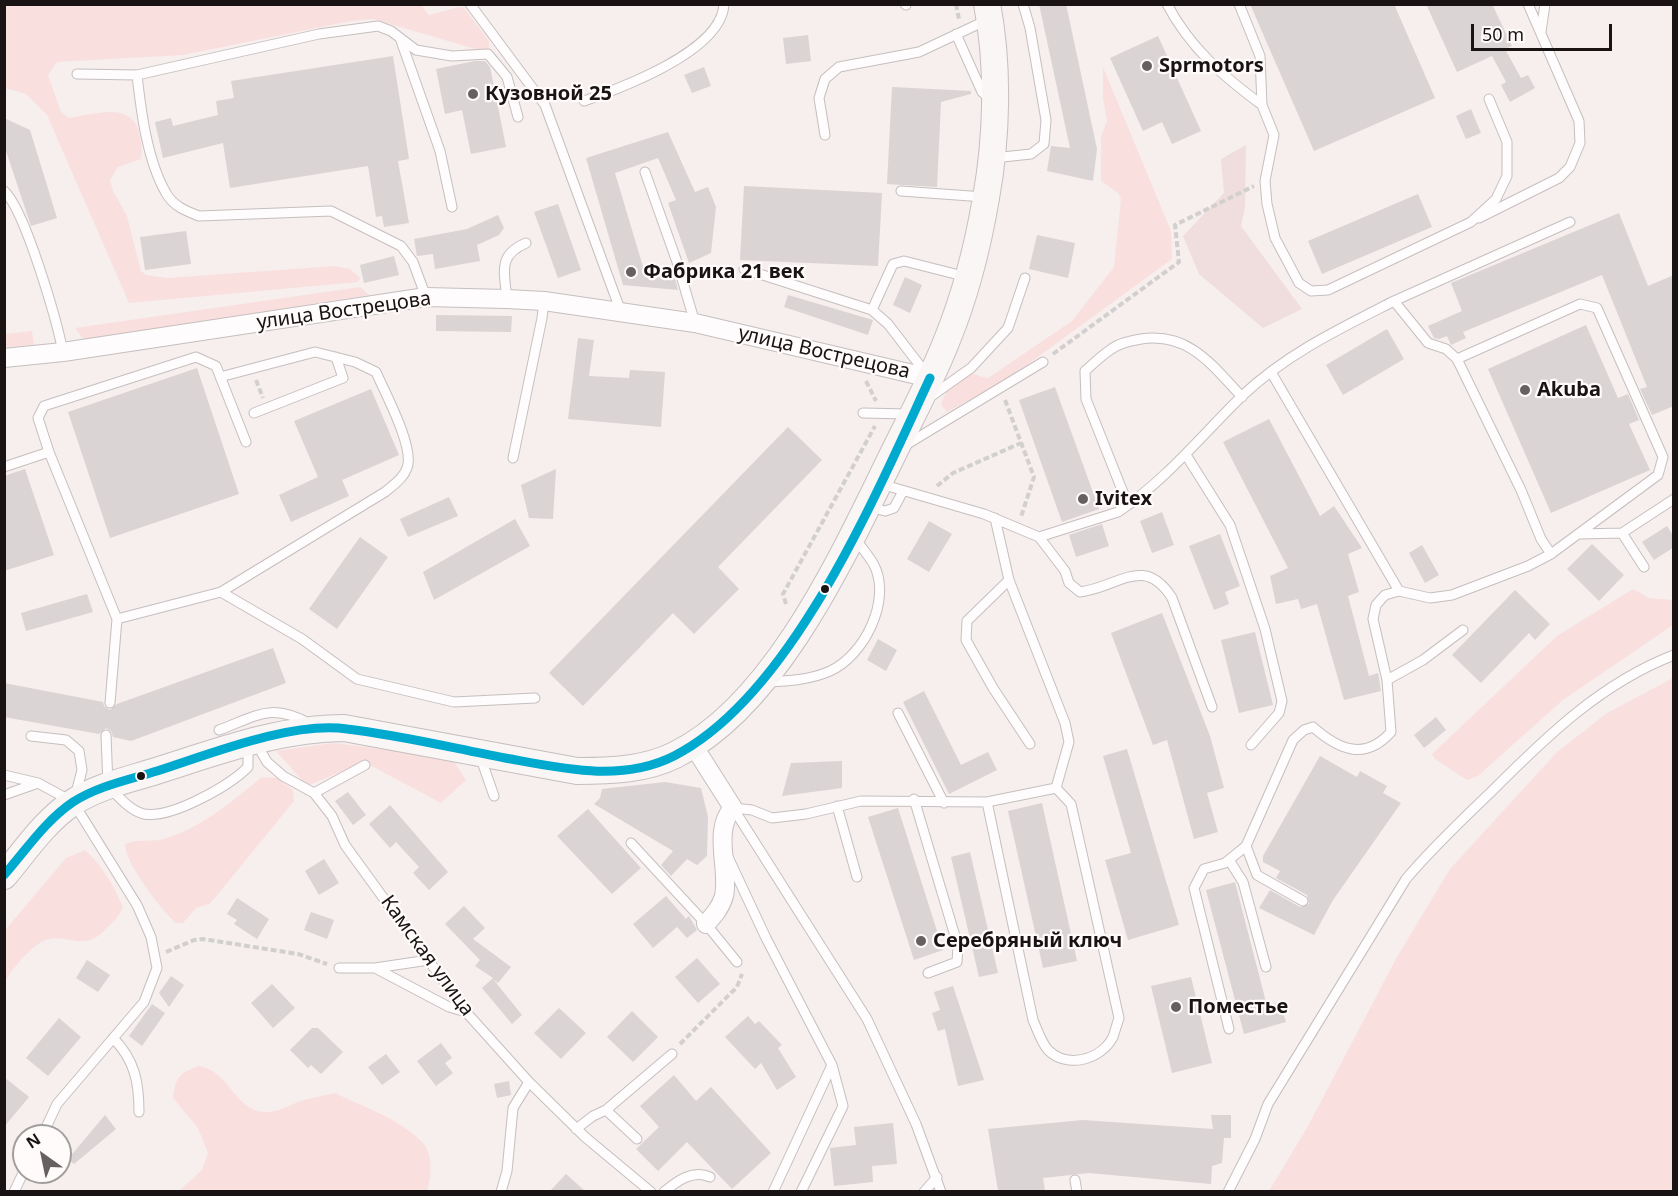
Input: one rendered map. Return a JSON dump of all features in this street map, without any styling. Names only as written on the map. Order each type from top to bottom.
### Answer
[{"type":"main road","points":[[4,876],[51,820],[73,802],[108,786],[252,742],[317,728],[344,728],[578,771],[614,771],[647,765],[674,756],[693,745],[738,707],[761,682],[810,614],[867,507],[948,340],[967,277],[986,197],[991,158],[994,67],[988,12]]},
{"type":"street","name":"улица Вострецова","points":[[4,358],[63,352],[426,297],[507,298],[544,301],[695,324],[930,378]]},
{"type":"street","points":[[693,745],[733,808],[724,822],[724,894],[720,908],[706,924]]},
{"type":"lane","points":[[470,4],[546,105],[622,314]]},
{"type":"lane","points":[[584,101],[635,83],[679,58],[713,31],[724,4]]},
{"type":"lane","points":[[991,158],[1031,154],[1044,144],[1046,120],[1030,28],[1023,4]]},
{"type":"lane","points":[[1167,4],[1186,36],[1220,74],[1262,105]]},
{"type":"lane","points":[[1239,4],[1260,56],[1262,105],[1274,135],[1265,181],[1267,204],[1275,238],[1299,283],[1311,291],[1328,290],[1471,222],[1559,178],[1570,167],[1580,143],[1579,121],[1528,4]]},
{"type":"lane","points":[[1541,33],[1545,4]]},
{"type":"lane","points":[[825,135],[819,98],[825,79],[839,67],[919,52],[956,34],[988,12]]},
{"type":"lane","points":[[77,74],[137,75],[319,34],[378,26],[391,31],[416,50],[452,56],[488,54],[507,77],[518,117]]},
{"type":"lane","points":[[956,34],[982,92],[993,102]]},
{"type":"lane","points":[[400,38],[440,152],[452,207]]},
{"type":"lane","points":[[137,75],[143,129],[166,193],[180,208],[199,216],[332,211],[401,246],[413,262],[426,297]]},
{"type":"lane","points":[[1471,222],[1496,199],[1507,176],[1507,142],[1489,99]]},
{"type":"lane","points":[[645,172],[677,262],[695,324]]},
{"type":"lane","points":[[4,191],[17,211],[55,315],[63,352]]},
{"type":"lane","points":[[901,191],[966,193],[986,197]]},
{"type":"lane","points":[[1039,537],[1118,512],[1148,492],[1242,397],[1271,372],[1317,340],[1394,302],[1570,222]]},
{"type":"lane","points":[[507,298],[505,258],[510,250],[526,243]]},
{"type":"lane","points":[[872,310],[893,264],[904,261],[967,277]]},
{"type":"lane","points":[[744,269],[872,310],[888,324],[930,378]]},
{"type":"lane","points":[[863,413],[914,410],[971,368],[1008,328],[1025,278]]},
{"type":"lane","points":[[513,458],[544,301]]},
{"type":"lane","points":[[1394,302],[1428,343],[1446,349],[1457,359],[1551,554]]},
{"type":"lane","points":[[1228,1029],[1194,888],[1204,869],[1229,860],[1246,846],[1293,740],[1304,730],[1313,727],[1322,735],[1347,747],[1365,750],[1379,746],[1391,732],[1387,680],[1373,619],[1376,605],[1384,596],[1399,591],[1430,598],[1452,595],[1528,566],[1551,554],[1580,534],[1658,475],[1663,457],[1597,308],[1580,304],[1457,359]]},
{"type":"lane","points":[[1128,505],[1086,399],[1085,371],[1111,349],[1127,342],[1170,338],[1193,349],[1208,361],[1242,397]]},
{"type":"lane","points":[[117,619],[221,592],[385,492],[399,480],[407,467],[409,452],[376,372],[355,362],[315,352],[220,377]]},
{"type":"lane","points":[[110,703],[117,619],[49,452],[38,418],[44,406],[196,357],[216,366],[246,442]]},
{"type":"lane","points":[[254,413],[343,378],[336,357]]},
{"type":"lane","points":[[894,452],[1043,362]]},
{"type":"lane","points":[[1271,372],[1399,591]]},
{"type":"lane","points":[[4,466],[49,452]]},
{"type":"lane","points":[[1186,455],[1230,525],[1265,629],[1282,700],[1279,713],[1251,745]]},
{"type":"lane","points":[[879,483],[994,518],[1039,537],[1065,571],[1069,583],[1080,592],[1142,575],[1153,576],[1163,584],[1172,598],[1212,707]]},
{"type":"lane","points":[[867,507],[885,511],[894,508],[903,491]]},
{"type":"lane","points":[[1580,534],[1622,533],[1674,499]]},
{"type":"lane","points":[[994,518],[1009,580],[1065,723],[1069,742],[1056,788]]},
{"type":"lane","points":[[1622,533],[1644,567]]},
{"type":"lane","points":[[761,682],[796,681],[830,671],[855,652],[865,637],[874,618],[881,590],[875,566],[853,534]]},
{"type":"lane","points":[[1009,580],[967,621],[966,640],[993,688],[1030,744]]},
{"type":"lane","points":[[221,592],[302,639],[357,679],[454,702],[535,698]]},
{"type":"lane","points":[[1387,680],[1423,660],[1463,630]]},
{"type":"lane","points":[[1228,1191],[1255,1139],[1268,1104],[1406,879],[1427,854],[1546,737],[1590,700],[1654,663],[1674,655]]},
{"type":"lane","points":[[219,730],[267,713],[282,711],[317,728]]},
{"type":"lane","points":[[898,713],[944,803]]},
{"type":"lane","points":[[106,735],[108,786],[129,807],[144,814],[171,813],[237,778],[248,767],[252,742]]},
{"type":"lane","points":[[32,736],[66,740],[80,751],[82,770],[73,802]]},
{"type":"lane","name":"Камская улица","points":[[252,742],[267,762],[283,777],[314,793],[332,816],[345,845],[466,1012],[529,1082],[576,1129],[651,1191]]},
{"type":"lane","points":[[479,754],[494,796]]},
{"type":"lane","points":[[314,793],[365,765]]},
{"type":"lane","points":[[4,775],[39,783],[73,802],[137,905],[151,937],[158,968],[144,1002],[57,1104],[48,1124]]},
{"type":"lane","points":[[4,795],[39,783]]},
{"type":"lane","points":[[987,802],[1033,1020],[1046,1048],[1061,1060],[1077,1061],[1094,1055],[1112,1038],[1119,1018],[1071,804],[1056,788]]},
{"type":"lane","points":[[733,808],[752,810],[772,818],[861,801],[914,799],[944,803],[987,802],[1056,788]]},
{"type":"lane","points":[[914,799],[958,946],[957,962],[928,973]]},
{"type":"lane","points":[[837,806],[857,877]]},
{"type":"lane","points":[[733,808],[867,1019],[916,1124],[941,1191]]},
{"type":"lane","points":[[631,843],[706,924],[737,962]]},
{"type":"lane","points":[[1246,846],[1257,875],[1303,900]]},
{"type":"lane","points":[[724,847],[766,938],[832,1065],[843,1106],[802,1191]]},
{"type":"lane","points":[[1229,860],[1243,882],[1266,967]]},
{"type":"lane","points":[[339,968],[375,968],[429,960]]},
{"type":"lane","points":[[375,968],[448,1007],[466,1012]]},
{"type":"lane","points":[[113,1038],[128,1058],[139,1084],[139,1112]]},
{"type":"lane","points":[[576,1129],[593,1116],[606,1110],[672,1054]]},
{"type":"lane","points":[[773,1191],[832,1065]]},
{"type":"lane","points":[[501,1191],[507,1171],[513,1108],[529,1082]]},
{"type":"lane","points":[[606,1110],[637,1140]]},
{"type":"lane","points":[[664,1191],[687,1176],[698,1174],[710,1177]]},
{"type":"lane","points":[[924,1191],[936,1177]]},
{"type":"lane","points":[[1075,1180],[1077,1191]]},
{"type":"path","points":[[1043,362],[1179,262],[1175,225],[1265,181]]},
{"type":"path","points":[[252,368],[267,409]]},
{"type":"path","points":[[786,604],[783,594],[878,420],[876,400],[865,379],[856,376]]},
{"type":"path","points":[[1000,387],[1034,477],[1022,513]]},
{"type":"path","points":[[922,497],[953,473],[1022,443]]},
{"type":"path","points":[[156,956],[194,939],[203,939],[298,954],[339,968]]},
{"type":"path","points":[[672,1054],[736,987],[742,977],[737,962]]},
{"type":"shaded area","points":[[5,5],[421,5],[429,15],[459,7],[464,8],[489,41],[489,49],[482,51],[373,19],[351,21],[183,55],[57,62],[48,75],[61,112],[69,118],[101,112],[122,113],[130,117],[136,125],[140,136],[141,159],[118,167],[110,180],[113,191],[127,216],[141,271],[146,275],[167,278],[335,266],[350,269],[360,278],[358,282],[129,303],[47,115],[26,94],[5,88]]},
{"type":"shaded area","points":[[1103,67],[1171,231],[1172,259],[1009,378],[947,412],[941,405],[942,400],[958,380],[969,374],[988,378],[1072,321],[1114,267],[1121,199],[1118,193],[1101,181],[1101,137],[1107,121],[1103,99]]},
{"type":"shaded area","points":[[1246,145],[1245,207],[1241,226],[1302,309],[1263,328],[1199,274],[1183,236],[1224,193],[1221,159]]},
{"type":"shaded area","points":[[360,287],[369,295],[84,340],[75,328]]},
{"type":"shaded area","points":[[32,331],[34,345],[5,347],[5,334]]},
{"type":"shaded area","points":[[1633,589],[1649,598],[1673,600],[1673,625],[1563,700],[1478,776],[1467,780],[1435,759],[1432,754],[1557,636]]},
{"type":"shaded area","points":[[1673,678],[1673,1191],[1269,1191],[1308,1126],[1397,957],[1450,869],[1557,752],[1607,713]]},
{"type":"shaded area","points":[[333,743],[451,757],[466,780],[441,803],[364,762],[307,786],[276,751]]},
{"type":"shaded area","points":[[262,777],[277,778],[293,790],[294,801],[214,899],[209,904],[196,908],[183,923],[176,923],[153,897],[137,874],[126,852],[125,844],[162,839],[193,827],[217,812]]},
{"type":"shaded area","points":[[85,850],[97,862],[112,884],[123,907],[120,914],[98,936],[90,940],[55,939],[41,942],[23,958],[5,982],[5,930],[66,858]]},
{"type":"shaded area","points":[[199,1066],[218,1075],[239,1098],[255,1110],[275,1111],[335,1093],[403,1126],[422,1142],[428,1152],[430,1179],[427,1191],[179,1191],[202,1170],[208,1153],[198,1128],[173,1098],[175,1085],[183,1073]]},
{"type":"building","points":[[1039,4],[1066,4],[1097,149],[1093,181],[1047,171],[1051,146],[1070,148]]},
{"type":"building","points":[[1250,4],[1394,4],[1435,98],[1314,151]]},
{"type":"building","points":[[1426,4],[1492,4],[1512,46],[1505,49],[1521,78],[1528,75],[1535,88],[1510,102],[1501,85],[1506,82],[1492,56],[1457,72]]},
{"type":"building","points":[[808,35],[811,61],[786,64],[783,38]]},
{"type":"building","points":[[1158,36],[1201,131],[1172,144],[1162,122],[1143,131],[1110,58]]},
{"type":"building","points":[[393,56],[409,159],[398,161],[409,223],[384,227],[382,216],[376,217],[368,166],[230,188],[223,143],[163,158],[155,122],[171,118],[173,126],[218,115],[216,101],[234,98],[231,81]]},
{"type":"building","points":[[485,61],[490,67],[506,147],[471,154],[462,110],[445,114],[436,69]]},
{"type":"building","points":[[704,67],[711,86],[692,93],[684,75]]},
{"type":"building","points":[[892,87],[971,91],[971,94],[941,102],[937,187],[887,184]]},
{"type":"building","points":[[1471,109],[1481,133],[1466,139],[1456,116]]},
{"type":"building","points":[[4,118],[30,130],[57,218],[31,226],[4,145]]},
{"type":"building","points":[[668,132],[695,192],[708,187],[716,207],[711,253],[689,263],[668,203],[676,200],[658,158],[615,173],[644,270],[675,278],[678,290],[623,285],[586,158]]},
{"type":"building","points":[[744,186],[882,193],[878,266],[740,260]]},
{"type":"building","points":[[1418,194],[1432,227],[1322,274],[1308,241]]},
{"type":"building","points":[[558,204],[581,270],[558,278],[534,212]]},
{"type":"building","points":[[1619,213],[1648,286],[1674,275],[1674,406],[1652,415],[1640,389],[1647,387],[1602,275],[1463,332],[1466,338],[1451,345],[1447,336],[1434,338],[1428,326],[1462,311],[1451,283]]},
{"type":"building","points":[[498,215],[504,228],[499,235],[477,245],[480,261],[435,269],[433,254],[417,256],[414,239],[467,229]]},
{"type":"building","points":[[186,231],[191,264],[145,270],[140,237]]},
{"type":"building","points":[[1037,235],[1075,243],[1068,278],[1029,269]]},
{"type":"building","points":[[394,256],[399,275],[364,283],[360,265]]},
{"type":"building","points":[[905,277],[922,285],[910,313],[893,305]]},
{"type":"building","points":[[788,295],[873,320],[868,335],[784,307]]},
{"type":"building","points":[[436,315],[512,316],[511,332],[436,331]]},
{"type":"building","points":[[1586,325],[1618,398],[1628,394],[1639,420],[1629,424],[1650,470],[1551,513],[1488,369]]},
{"type":"building","points":[[1387,329],[1404,359],[1343,395],[1326,365]]},
{"type":"building","points":[[578,338],[594,340],[589,376],[629,378],[630,370],[665,372],[661,427],[568,419]]},
{"type":"building","points":[[197,368],[239,494],[110,538],[68,412]]},
{"type":"building","points":[[1055,387],[1099,509],[1062,522],[1019,400]]},
{"type":"building","points":[[371,389],[399,455],[342,480],[349,496],[291,522],[279,495],[318,477],[294,421]]},
{"type":"building","points":[[1269,419],[1320,516],[1334,506],[1362,548],[1348,554],[1359,592],[1348,596],[1369,676],[1378,673],[1381,691],[1344,700],[1317,604],[1301,609],[1298,599],[1276,604],[1270,576],[1288,568],[1223,442]]},
{"type":"building","points":[[788,427],[822,460],[718,567],[739,589],[694,634],[673,613],[583,706],[549,673]]},
{"type":"building","points":[[25,469],[54,555],[4,571],[4,476]]},
{"type":"building","points":[[556,469],[553,519],[529,518],[521,485]]},
{"type":"building","points":[[449,497],[458,516],[408,537],[400,519]]},
{"type":"building","points":[[1162,512],[1174,545],[1152,553],[1140,521]]},
{"type":"building","points":[[515,519],[530,546],[434,600],[423,572]]},
{"type":"building","points":[[929,521],[952,534],[929,572],[907,559]]},
{"type":"building","points":[[1102,524],[1109,546],[1076,557],[1069,535]]},
{"type":"building","points":[[1667,526],[1674,537],[1674,547],[1654,560],[1642,542]]},
{"type":"building","points":[[1220,534],[1240,586],[1225,592],[1229,604],[1214,610],[1189,546]]},
{"type":"building","points":[[360,537],[388,557],[337,629],[309,609]]},
{"type":"building","points":[[1592,544],[1624,575],[1599,601],[1567,569]]},
{"type":"building","points":[[1422,545],[1439,575],[1425,583],[1409,553]]},
{"type":"building","points":[[1515,590],[1550,624],[1535,640],[1529,633],[1481,683],[1452,655]]},
{"type":"building","points":[[87,594],[93,612],[26,631],[21,613]]},
{"type":"building","points":[[1162,613],[1210,736],[1224,788],[1207,793],[1218,832],[1194,839],[1167,740],[1153,745],[1111,633]]},
{"type":"building","points":[[1255,632],[1273,705],[1239,713],[1221,640]]},
{"type":"building","points":[[878,639],[897,650],[886,671],[867,660]]},
{"type":"building","points":[[273,648],[286,683],[131,741],[113,737],[111,731],[106,728],[99,734],[4,717],[4,683],[103,702],[104,706],[110,710],[117,704]]},
{"type":"building","points":[[924,691],[961,765],[988,752],[997,770],[949,794],[903,702]]},
{"type":"building","points":[[1436,717],[1446,730],[1424,748],[1414,735]]},
{"type":"building","points":[[1127,749],[1179,925],[1128,940],[1105,860],[1131,853],[1103,756]]},
{"type":"building","points":[[1320,756],[1357,777],[1360,771],[1387,786],[1383,793],[1401,803],[1333,900],[1314,935],[1259,908],[1270,890],[1300,907],[1309,904],[1307,895],[1276,878],[1280,871],[1263,862],[1263,856]]},
{"type":"building","points":[[842,761],[842,788],[782,796],[791,763]]},
{"type":"building","points":[[665,782],[701,788],[708,817],[707,856],[697,865],[687,859],[671,876],[661,865],[673,851],[594,804],[600,798],[602,789]]},
{"type":"building","points":[[348,792],[366,815],[353,825],[335,801]]},
{"type":"building","points":[[1042,803],[1077,961],[1043,968],[1008,811]]},
{"type":"building","points":[[390,805],[448,872],[429,890],[413,873],[419,867],[396,842],[390,848],[369,824]]},
{"type":"building","points":[[898,808],[943,950],[914,960],[868,817]]},
{"type":"building","points":[[588,809],[641,868],[612,894],[557,836]]},
{"type":"building","points":[[970,852],[998,973],[979,977],[951,857]]},
{"type":"building","points":[[324,859],[339,883],[319,895],[305,871]]},
{"type":"building","points":[[1235,882],[1267,1006],[1280,1002],[1286,1022],[1244,1034],[1206,890]]},
{"type":"building","points":[[666,896],[686,919],[653,948],[633,924]]},
{"type":"building","points":[[237,898],[269,919],[257,939],[234,924],[237,920],[227,914]]},
{"type":"building","points":[[464,906],[485,928],[473,939],[511,967],[498,983],[493,979],[522,1015],[512,1024],[482,988],[493,978],[475,966],[480,960],[445,924]]},
{"type":"building","points":[[311,912],[334,920],[327,939],[304,930]]},
{"type":"building","points":[[689,916],[697,930],[687,938],[677,927]]},
{"type":"building","points":[[697,958],[720,984],[698,1003],[675,977]]},
{"type":"building","points":[[87,960],[110,975],[98,992],[76,978]]},
{"type":"building","points":[[171,976],[184,985],[169,1007],[159,993]]},
{"type":"building","points":[[1191,977],[1212,1063],[1172,1073],[1151,986]]},
{"type":"building","points":[[272,984],[295,1008],[273,1028],[251,1003]]},
{"type":"building","points":[[953,986],[984,1080],[958,1086],[945,1029],[938,1031],[932,1013],[940,1010],[934,992]]},
{"type":"building","points":[[152,1004],[165,1013],[142,1046],[129,1036]]},
{"type":"building","points":[[559,1008],[586,1033],[561,1059],[534,1033]]},
{"type":"building","points":[[632,1011],[658,1037],[633,1062],[607,1037]]},
{"type":"building","points":[[748,1016],[755,1024],[759,1021],[782,1045],[778,1048],[796,1077],[777,1090],[761,1063],[755,1069],[725,1037]]},
{"type":"building","points":[[59,1018],[81,1037],[48,1076],[26,1058]]},
{"type":"building","points":[[312,1028],[318,1028],[343,1052],[321,1074],[311,1065],[308,1068],[290,1050]]},
{"type":"building","points":[[441,1043],[452,1058],[445,1063],[453,1073],[436,1086],[417,1061]]},
{"type":"building","points":[[386,1054],[400,1072],[382,1085],[368,1067]]},
{"type":"building","points":[[674,1075],[696,1101],[711,1087],[771,1153],[732,1189],[687,1142],[658,1171],[636,1149],[659,1127],[640,1106]]},
{"type":"building","points":[[4,1077],[29,1097],[4,1127]]},
{"type":"building","points":[[509,1081],[511,1095],[497,1098],[494,1084]]},
{"type":"building","points":[[105,1115],[116,1129],[74,1164],[72,1154]]},
{"type":"building","points":[[1211,1115],[1231,1115],[1231,1138],[1224,1138],[1222,1163],[1212,1166],[1211,1184],[1089,1173],[1043,1178],[1045,1191],[998,1191],[988,1129],[1083,1120],[1213,1129]]},
{"type":"building","points":[[893,1123],[897,1164],[872,1166],[873,1182],[834,1186],[830,1148],[856,1145],[854,1127]]},
{"type":"building","points":[[566,1174],[585,1191],[550,1191]]},
{"type":"transit line","points":[[4,875],[36,836],[63,810],[83,796],[113,784],[277,734],[325,728],[347,729],[406,738],[547,766],[590,771],[633,769],[674,756],[717,727],[756,688],[793,641],[856,533],[930,378]]},
{"type":"place","name":"Sprmotors","points":[[1147,66]]},
{"type":"place","name":"Кузовной 25","points":[[473,94]]},
{"type":"place","name":"Фабрика 21 век","points":[[631,272]]},
{"type":"place","name":"Akuba","points":[[1525,390]]},
{"type":"place","name":"Ivitex","points":[[1083,499]]},
{"type":"place","name":"Серебряный ключ","points":[[921,941]]},
{"type":"place","name":"Поместье","points":[[1176,1007]]}]
